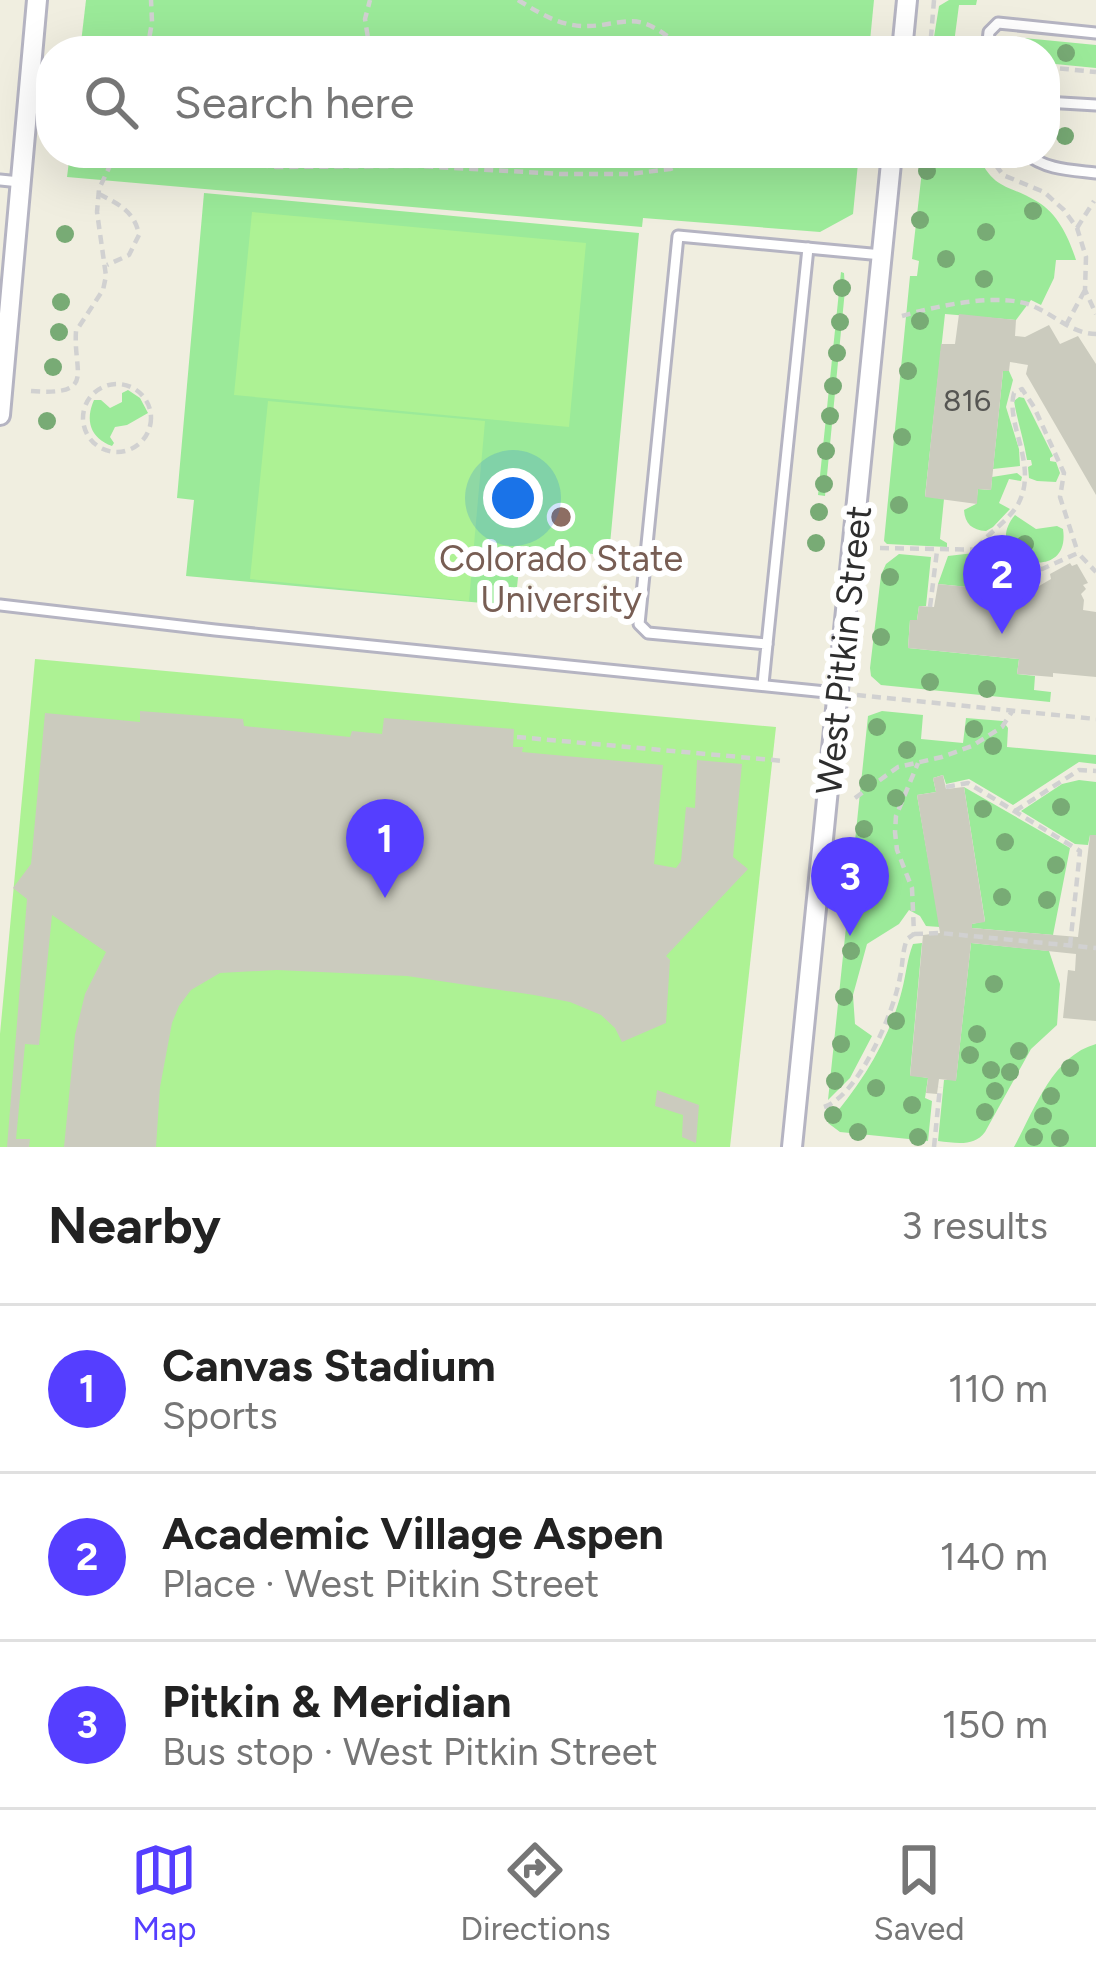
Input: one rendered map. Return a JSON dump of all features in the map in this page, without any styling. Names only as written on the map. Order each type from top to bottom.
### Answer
[{"type":"street","points":[[0,415],[10,181],[37,0]]},
{"type":"street","points":[[904,36],[908,0]]},
{"type":"street","name":"West Pitkin Street","points":[[792,1147],[891,168]]},
{"type":"lane","points":[[989,36],[998,22],[1096,32]]},
{"type":"lane","points":[[1060,103],[1096,105]]},
{"type":"lane","points":[[1053,168],[1096,173]]},
{"type":"lane","points":[[767,644],[649,633],[640,624],[678,236],[882,255]]},
{"type":"lane","points":[[763,684],[808,248]]},
{"type":"lane","points":[[0,605],[839,693]]},
{"type":"path","points":[[150,36],[151,0]]},
{"type":"path","points":[[368,36],[365,19],[370,0]]},
{"type":"path","points":[[518,0],[565,24],[636,22],[665,36]]},
{"type":"path","points":[[932,36],[936,1]]},
{"type":"path","points":[[1060,68],[1096,72]]},
{"type":"path","points":[[31,391],[52,393],[76,382],[80,370],[76,332],[103,290],[106,275],[98,194],[109,168]]},
{"type":"path","points":[[302,168],[342,168]]},
{"type":"path","points":[[420,168],[561,174],[630,174],[673,168]]},
{"type":"path","points":[[998,168],[1003,175],[1044,192],[1077,228],[1086,257],[1085,290],[1096,314]]},
{"type":"path","points":[[98,194],[134,217],[139,236],[129,255],[105,265]]},
{"type":"path","points":[[1077,228],[1094,201]]},
{"type":"path","points":[[1066,325],[1085,290]]},
{"type":"path","points":[[902,316],[946,304],[1015,301],[1032,304],[1082,333],[1096,334]]},
{"type":"path","points":[[122,383],[133,387],[148,402],[151,424],[147,434],[140,443],[119,452],[97,446],[83,427],[86,403],[101,387],[122,383]]},
{"type":"path","points":[[977,548],[1003,525],[1025,486],[1011,404],[1014,393],[1022,388],[1064,473],[1060,497],[1078,553],[1096,572]]},
{"type":"path","points":[[880,548],[993,550],[1024,567],[1042,569],[1078,553]]},
{"type":"path","points":[[930,607],[938,550]]},
{"type":"path","points":[[839,693],[1092,718],[1092,710]]},
{"type":"path","points":[[854,798],[898,767],[972,746],[1001,727],[1013,710]]},
{"type":"path","points":[[517,737],[784,761]]},
{"type":"path","points":[[914,934],[912,888],[895,832],[896,816],[918,764]]},
{"type":"path","points":[[1015,811],[1079,770],[1096,771]]},
{"type":"path","points":[[946,788],[968,783],[1080,851],[1070,946]]},
{"type":"path","points":[[824,1107],[836,1103],[852,1084],[871,1051],[892,1006],[907,939],[914,934],[1096,948]]},
{"type":"path","points":[[934,1147],[940,1087]]},
{"type":"green space","points":[[86,0],[874,0],[870,36],[82,36]]},
{"type":"green space","points":[[949,0],[977,0],[976,5],[959,5],[955,36],[934,36],[939,6]]},
{"type":"green space","points":[[1060,41],[1096,45],[1096,68],[1060,64]]},
{"type":"green space","points":[[68,168],[858,168],[853,214],[820,232],[643,218],[642,227],[67,177]]},
{"type":"green space","points":[[922,168],[985,168],[1002,185],[1051,213],[1076,260],[1056,260],[1054,278],[1041,305],[1031,300],[1016,320],[945,314],[925,496],[944,499],[940,539],[947,547],[884,541],[910,276],[917,276],[919,261],[912,259]]},
{"type":"green space","points":[[204,193],[639,233],[609,555],[521,549],[515,606],[186,576],[194,500],[177,498]]},
{"type":"green space","points":[[252,212],[586,243],[569,427],[234,395]]},
{"type":"green space","points":[[841,272],[845,290],[825,496],[818,495]]},
{"type":"green space","points":[[1003,371],[1009,371],[1013,380],[1006,407],[1020,466],[993,469]]},
{"type":"green space","points":[[128,390],[140,398],[148,413],[115,427],[112,446],[94,433],[91,407],[94,400],[101,400],[110,408],[122,402],[122,393]]},
{"type":"green space","points":[[1024,398],[1053,456],[1050,461],[1056,462],[1060,473],[1056,482],[1029,478],[1032,465],[1014,401]]},
{"type":"green space","points":[[268,401],[485,421],[469,601],[250,579]]},
{"type":"green space","points":[[1017,473],[1021,481],[1009,479],[999,503],[1010,509],[986,531],[970,525],[964,510],[976,504],[978,489],[991,490],[992,477]]},
{"type":"green space","points":[[1015,515],[1036,529],[1063,529],[1062,547],[1054,558],[1028,561],[1016,555],[1008,544],[1007,531]]},
{"type":"green space","points":[[974,553],[1031,573],[1027,593],[938,584],[948,556]]},
{"type":"green space","points":[[899,554],[931,557],[926,606],[919,606],[917,620],[910,620],[908,648],[1019,659],[1017,674],[1035,676],[1034,690],[1051,692],[1050,702],[881,685],[871,676],[881,575]]},
{"type":"green space","points":[[35,659],[776,727],[730,1147],[0,1147],[0,1034]]},
{"type":"green space","points":[[882,711],[923,715],[921,739],[963,743],[966,718],[1003,721],[1008,728],[1007,747],[1096,755],[1096,764],[1079,762],[1013,805],[969,779],[946,784],[943,775],[933,778],[936,792],[917,795],[940,927],[926,926],[909,910],[899,924],[867,944],[853,995],[855,1024],[872,1036],[850,1078],[828,1100],[868,716]]},
{"type":"green space","points":[[1096,782],[1096,835],[1090,835],[1088,845],[1075,844],[1021,811],[1062,784]]},
{"type":"green space","points":[[964,787],[1070,848],[1053,935],[972,928],[985,921]]},
{"type":"green space","points":[[922,943],[910,1075],[928,1078],[925,1098],[932,1101],[928,1141],[840,1132],[828,1123],[882,1044],[913,944]]},
{"type":"green space","points":[[971,943],[1049,951],[1060,984],[1057,1025],[1031,1049],[981,1137],[964,1143],[938,1141],[944,1080],[956,1080]]},
{"type":"green space","points":[[1096,1044],[1096,1147],[1014,1147],[1056,1072],[1081,1050]]},
{"type":"building","points":[[959,314],[1016,320],[1015,336],[1025,337],[1049,325],[1060,344],[1078,336],[1096,364],[1096,495],[1026,374],[1028,365],[1010,362],[1009,371],[1003,371],[991,490],[978,489],[977,504],[925,497],[941,344],[955,344]]},
{"type":"building","points":[[1070,563],[1077,564],[1088,583],[1081,594],[1083,610],[1096,612],[1096,677],[1017,674],[1019,659],[908,648],[910,620],[917,620],[919,606],[934,607],[938,584],[1027,593]]},
{"type":"building","points":[[140,711],[243,719],[244,726],[350,737],[352,731],[382,734],[384,718],[514,729],[513,747],[523,747],[522,752],[663,765],[654,864],[676,868],[681,861],[686,807],[695,808],[697,760],[742,764],[733,857],[748,869],[666,956],[670,960],[666,1023],[622,1042],[601,1015],[534,995],[407,976],[277,970],[220,973],[191,990],[172,1023],[160,1087],[156,1147],[64,1147],[75,1035],[85,994],[106,952],[52,915],[39,1045],[25,1044],[16,1139],[30,1139],[29,1147],[7,1147],[27,899],[13,888],[31,864],[45,713],[140,722]]},
{"type":"building","points":[[943,775],[946,789],[964,787],[985,922],[972,924],[972,928],[1078,937],[1090,835],[1096,835],[1096,1021],[1063,1018],[1068,970],[1075,971],[1076,954],[971,943],[956,1081],[939,1079],[937,1094],[926,1093],[928,1078],[910,1076],[923,935],[940,933],[917,795],[936,792],[933,778]]},
{"type":"building","points":[[657,1090],[699,1105],[696,1143],[682,1137],[683,1115],[655,1106]]},
{"type":"place","name":"Colorado State University","points":[[561,517]]},
{"type":"place","name":"Academic Village Aspen","points":[[1002,634]]},
{"type":"place","name":"Canvas Stadium","points":[[385,898]]},
{"type":"place","name":"Pitkin & Meridian","points":[[850,936]]}]
